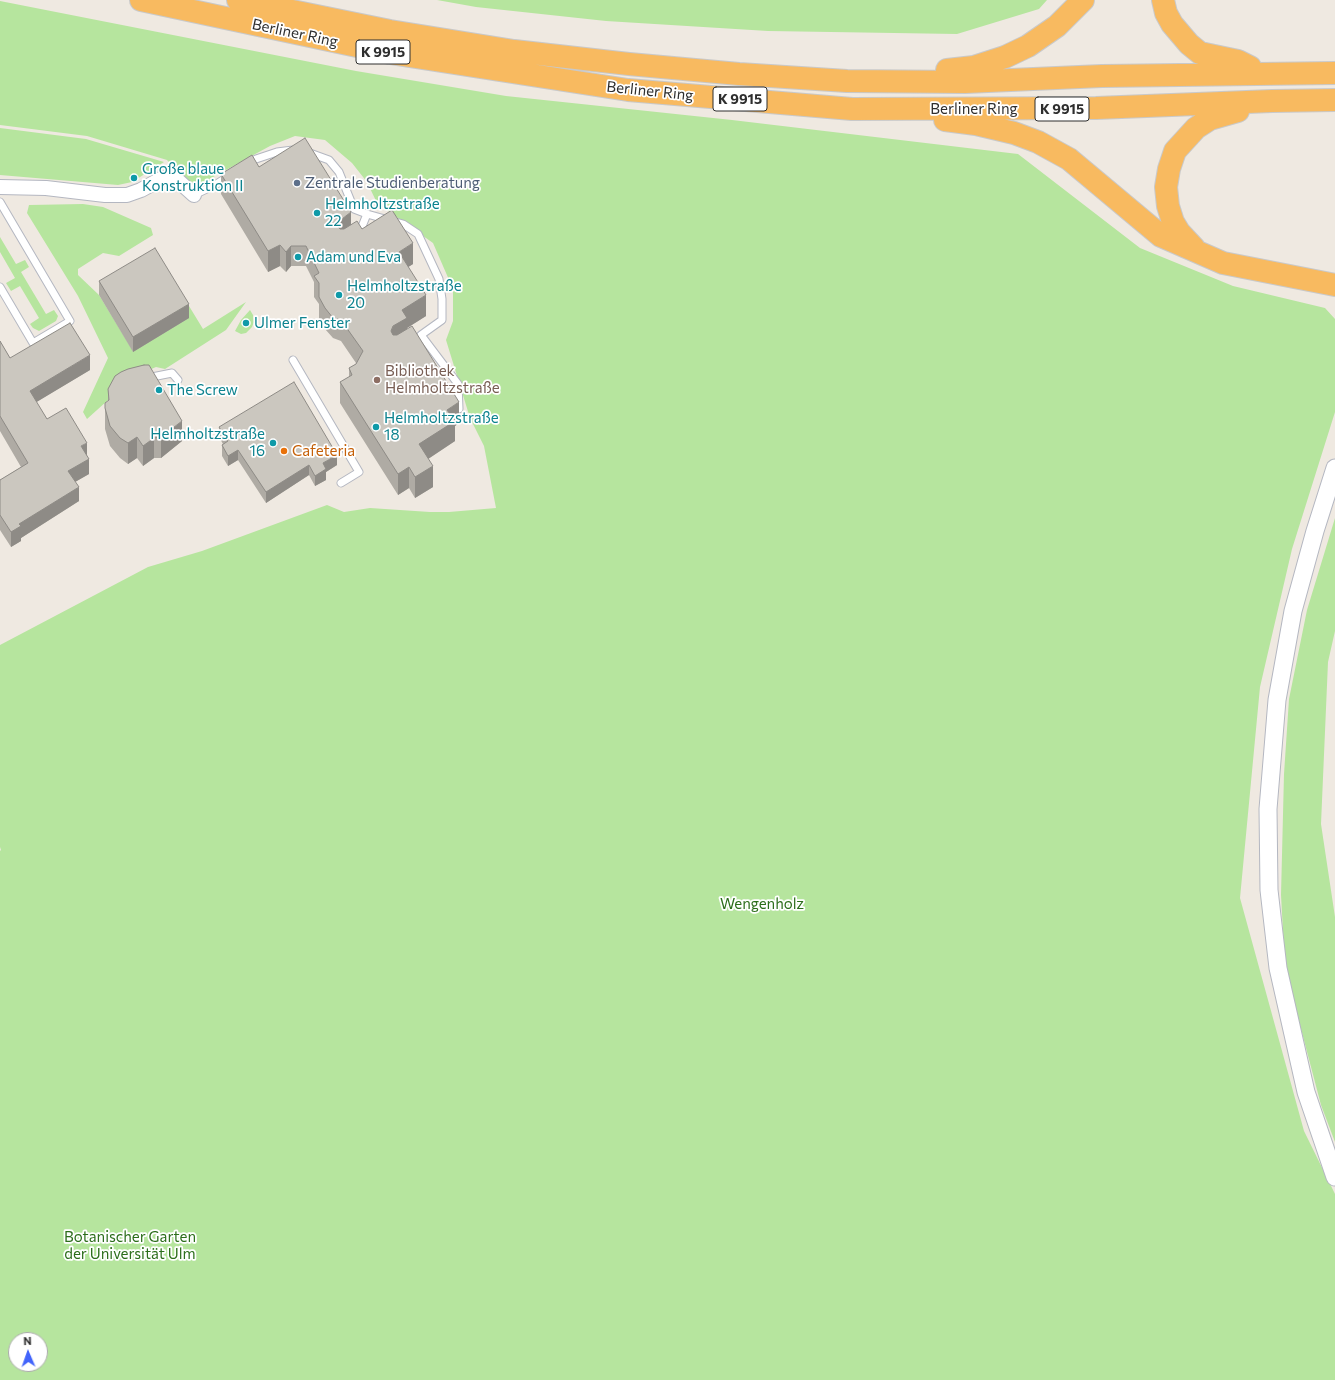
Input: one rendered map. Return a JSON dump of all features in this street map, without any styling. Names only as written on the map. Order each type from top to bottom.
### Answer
[{"type":"highway","name":"Berliner Ring","points":[[141,0],[390,53],[628,90],[852,109],[1096,108],[1335,100]]},
{"type":"highway","name":"Berliner Ring","points":[[238,0],[390,31],[514,51],[628,64],[739,74],[847,81],[965,82],[1095,77],[1262,73],[1335,73]]},
{"type":"highway","points":[[847,81],[974,67],[1005,57],[1028,46],[1058,26],[1083,0]]},
{"type":"highway","points":[[1163,0],[1166,13],[1172,24],[1189,44],[1200,53],[1238,61],[1262,73]]},
{"type":"highway","points":[[1201,254],[1189,244],[1179,232],[1173,222],[1168,206],[1166,187],[1169,169],[1175,151],[1196,128],[1210,119],[1272,101]]},
{"type":"highway","points":[[852,109],[976,124],[1014,133],[1038,142],[1069,159],[1161,236],[1223,263],[1335,285]]},
{"type":"street","points":[[0,187],[46,188],[105,195],[127,195],[141,190],[161,178],[174,177],[194,195]]},
{"type":"street","points":[[1335,468],[1315,531],[1294,611],[1277,700],[1268,809],[1269,890],[1278,968],[1306,1092],[1335,1177]]},
{"type":"lane","points":[[194,195],[215,185],[256,159],[277,152],[292,150],[306,151],[329,160],[339,172],[354,209],[403,224],[418,234],[427,251],[439,279],[442,299],[442,320],[418,337],[458,384],[459,413]]},
{"type":"lane","points":[[0,202],[70,321],[33,342],[0,287]]},
{"type":"lane","points":[[353,238],[359,234],[367,214]]},
{"type":"lane","points":[[293,360],[359,472],[341,483]]},
{"type":"lane","points":[[142,380],[172,373],[178,380]]},
{"type":"green space","points":[[437,0],[1047,0],[1039,9],[957,34],[768,31],[606,21],[476,7]]},
{"type":"green space","name":"Wengenholz","points":[[0,1],[356,71],[506,96],[732,120],[1018,154],[1140,248],[1233,286],[1325,308],[1335,319],[1335,412],[1292,549],[1260,687],[1240,898],[1304,1131],[1335,1194],[1335,1380],[0,1380],[0,645],[148,567],[202,551],[327,505],[344,512],[370,508],[449,512],[496,508],[484,446],[470,418],[446,340],[453,321],[453,289],[433,243],[377,203],[367,182],[352,163],[325,140],[295,136],[270,146],[191,189],[167,160],[87,136],[0,125]]},
{"type":"green space","points":[[0,128],[86,139],[164,162],[132,182],[118,185],[0,175]]},
{"type":"green space","points":[[83,204],[103,207],[151,228],[153,235],[119,256],[103,253],[78,269],[78,275],[99,295],[133,351],[161,260],[203,329],[246,302],[226,330],[165,369],[156,367],[140,374],[87,419],[83,412],[108,358],[78,296],[27,213],[29,205]]},
{"type":"green space","points":[[0,237],[16,264],[25,260],[29,267],[21,272],[46,314],[54,310],[58,316],[56,321],[39,331],[33,328],[30,324],[39,318],[20,286],[11,291],[6,283],[15,278],[0,252]]},
{"type":"green space","points":[[250,310],[253,315],[254,322],[252,327],[246,333],[241,334],[235,331],[241,320]]},
{"type":"green space","points":[[1335,518],[1335,631],[1328,662],[1321,824],[1335,917],[1335,1142],[1321,1105],[1285,968],[1281,895],[1284,774],[1289,699],[1307,610]]},
{"type":"building","points":[[305,138],[351,212],[338,222],[338,227],[340,229],[344,229],[357,221],[362,229],[392,210],[413,243],[399,252],[426,295],[402,310],[407,318],[393,326],[391,331],[393,335],[397,335],[412,326],[459,402],[447,410],[455,421],[419,444],[433,466],[415,477],[409,467],[398,474],[340,382],[352,375],[349,368],[356,364],[363,351],[341,320],[333,318],[319,297],[319,283],[314,276],[319,273],[306,246],[291,246],[286,252],[280,245],[268,251],[221,174],[252,155],[259,167]]},
{"type":"building","points":[[155,248],[189,304],[133,337],[99,281]]},
{"type":"building","points":[[70,323],[90,355],[30,391],[47,419],[66,408],[87,443],[81,446],[89,459],[68,471],[79,487],[19,524],[21,526],[11,532],[0,515],[0,480],[28,463],[0,416],[0,341],[10,358]]},
{"type":"building","points":[[149,365],[182,421],[161,437],[154,438],[143,446],[137,437],[128,443],[120,438],[110,426],[105,403],[109,400],[108,389],[115,376],[128,369]]},
{"type":"building","name":"Helmholtzstraße 16","points":[[294,382],[337,455],[323,463],[326,469],[315,476],[309,465],[266,492],[238,450],[228,456],[222,445],[228,441],[219,427]]},
{"type":"place","name":"Große blaue Konstruktion II","points":[[134,178]]},
{"type":"place","name":"Zentrale Studienberatung","points":[[297,183]]},
{"type":"place","name":"Helmholtzstraße 22","points":[[317,213]]},
{"type":"place","name":"Adam und Eva","points":[[298,257]]},
{"type":"place","name":"Helmholtzstraße 20","points":[[339,295]]},
{"type":"place","name":"Ulmer Fenster","points":[[246,323]]},
{"type":"place","name":"Bibliothek Helmholtzstraße","points":[[377,380]]},
{"type":"place","name":"The Screw","points":[[159,390]]},
{"type":"place","name":"Helmholtzstraße 18","points":[[376,427]]},
{"type":"place","name":"Helmholtzstraße 16","points":[[273,443]]},
{"type":"place","name":"Cafeteria","points":[[284,451]]},
{"type":"park label","name":"Botanischer Garten der Universität Ulm","points":[[130,1246]]}]
